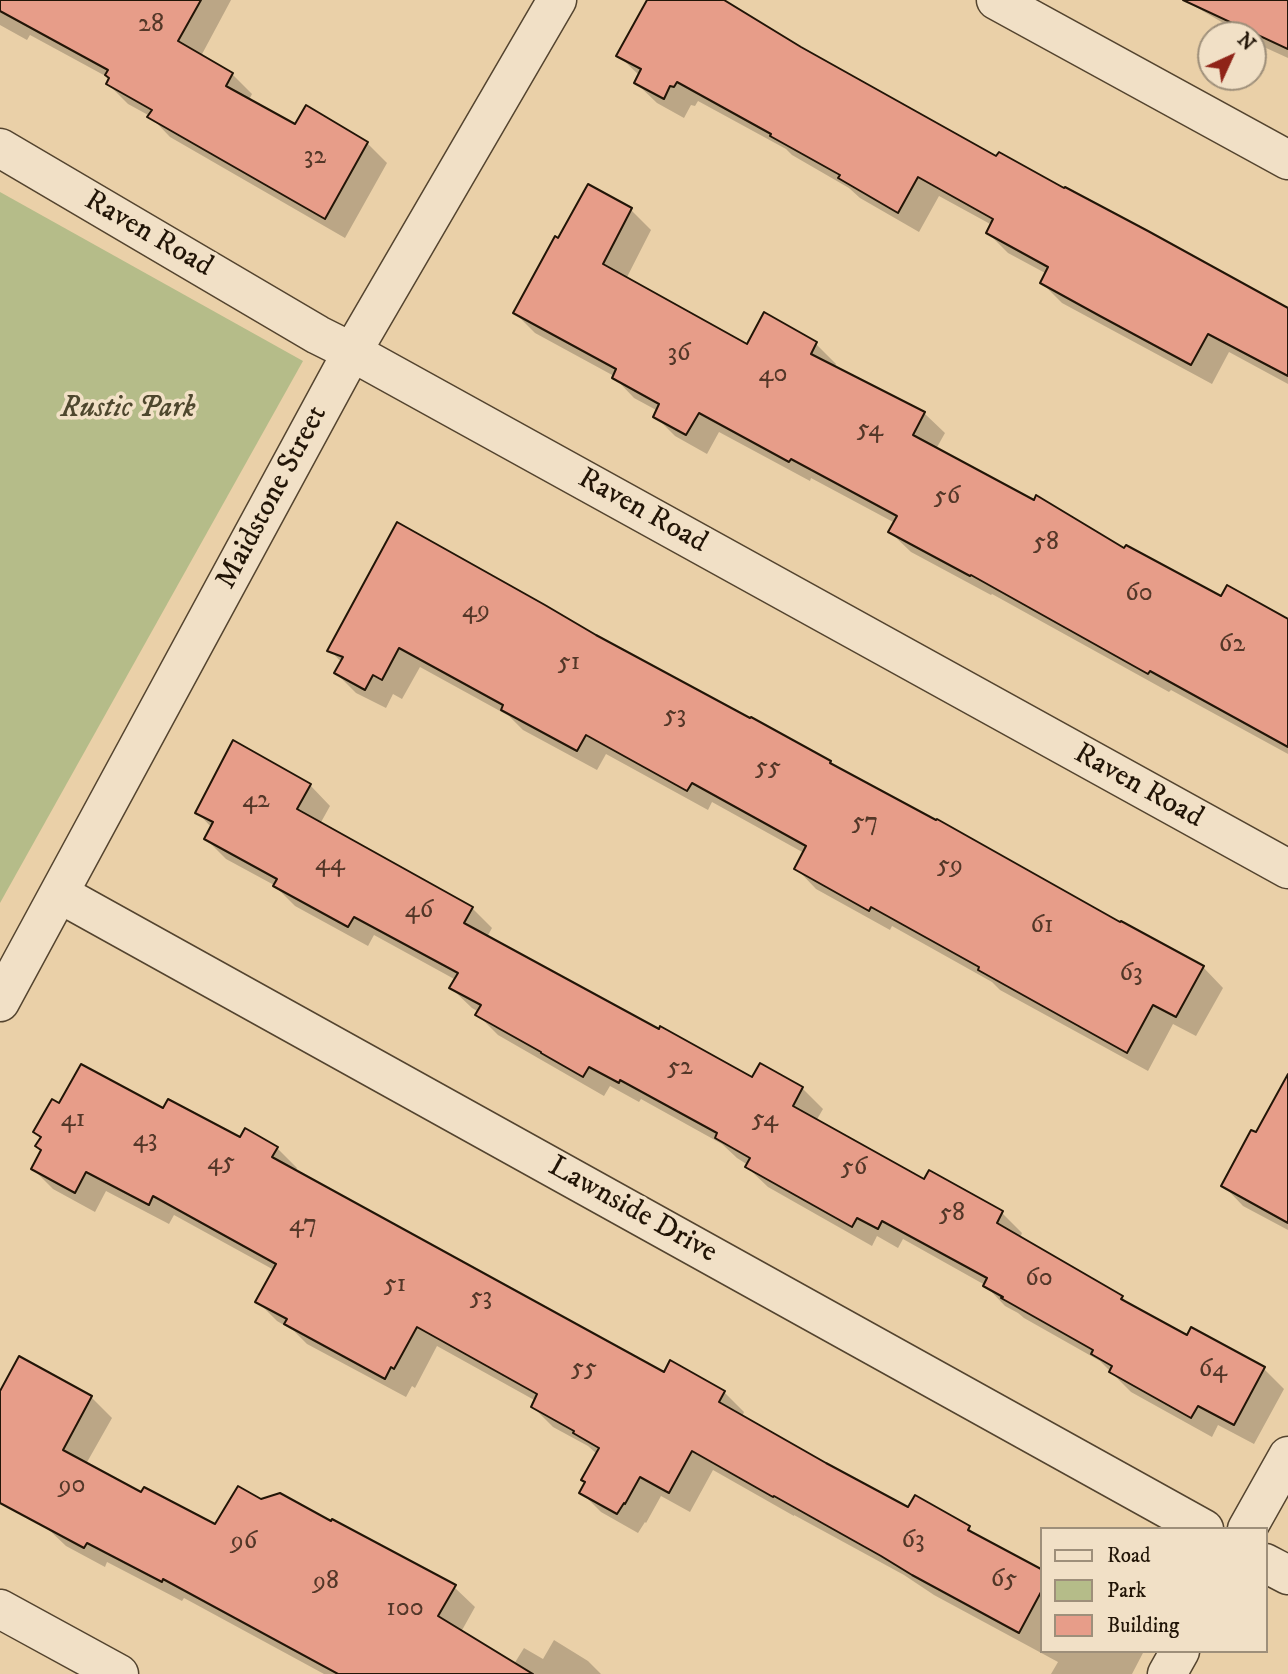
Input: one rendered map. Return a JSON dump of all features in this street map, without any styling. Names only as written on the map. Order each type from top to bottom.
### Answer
[{"type":"street","name":"Maidstone Street","points":[[0,1002],[352,352],[557,0]]},
{"type":"street","points":[[996,0],[1288,160]]},
{"type":"street","name":"Raven Road","points":[[0,148],[318,335],[1288,869]]},
{"type":"street","name":"Lawnside Drive","points":[[60,894],[1199,1527]]},
{"type":"street","points":[[1248,1527],[1288,1456]]},
{"type":"street","points":[[1267,1564],[1288,1575]]},
{"type":"street","points":[[0,1609],[119,1674]]},
{"type":"street","points":[[1167,1674],[1179,1653]]},
{"type":"green space","name":"Rustic Park","points":[[0,192],[303,361],[0,903]]},
{"type":"building","points":[[0,0],[201,0],[178,41],[233,73],[226,86],[295,124],[306,105],[368,142],[325,219],[147,117],[152,110],[106,84],[109,78],[105,75],[108,70],[0,11]]},
{"type":"building","points":[[647,0],[724,0],[801,47],[996,156],[999,152],[1288,308],[1288,376],[1208,334],[1191,365],[1040,283],[1048,267],[986,233],[993,219],[918,177],[898,213],[838,178],[840,175],[770,136],[771,134],[677,82],[674,87],[670,86],[664,99],[634,83],[641,69],[616,56]]},
{"type":"building","points":[[1183,0],[1288,0],[1288,49],[1267,39],[1267,21],[1228,21]]},
{"type":"building","points":[[588,184],[632,208],[603,264],[747,344],[764,312],[817,342],[811,354],[925,412],[913,435],[1034,500],[1036,495],[1124,548],[1126,545],[1221,596],[1227,585],[1288,619],[1288,747],[888,532],[897,516],[791,459],[789,462],[699,413],[686,435],[653,417],[659,404],[612,378],[616,369],[513,313],[555,236],[558,238]]},
{"type":"building","points":[[397,522],[596,635],[1204,966],[1176,1017],[1153,1005],[1127,1053],[871,907],[869,911],[794,869],[806,846],[692,783],[687,791],[586,735],[577,751],[501,710],[503,705],[399,648],[382,680],[373,675],[365,690],[334,673],[343,657],[327,651]]},
{"type":"building","points":[[233,740],[311,784],[297,809],[473,907],[464,923],[752,1077],[760,1063],[803,1087],[793,1106],[924,1179],[929,1170],[1003,1211],[997,1223],[1123,1296],[1121,1299],[1187,1335],[1191,1327],[1265,1367],[1234,1425],[1198,1406],[1191,1418],[1109,1372],[1112,1366],[1091,1354],[1093,1350],[983,1286],[987,1278],[882,1221],[878,1229],[857,1218],[852,1227],[745,1167],[750,1158],[715,1138],[717,1133],[620,1080],[619,1083],[589,1067],[583,1077],[475,1015],[481,1005],[449,988],[458,973],[354,917],[348,927],[273,886],[277,879],[204,839],[213,822],[195,813]]},
{"type":"building","points":[[81,1064],[163,1108],[168,1099],[240,1137],[245,1128],[278,1147],[272,1157],[664,1372],[670,1360],[725,1391],[719,1402],[826,1463],[908,1507],[915,1495],[970,1526],[968,1530],[1040,1568],[1040,1594],[1019,1633],[692,1451],[669,1493],[640,1477],[617,1514],[579,1493],[585,1482],[581,1480],[599,1448],[531,1407],[537,1394],[417,1327],[394,1369],[391,1367],[385,1379],[284,1324],[287,1319],[255,1302],[276,1264],[153,1196],[149,1205],[86,1172],[75,1193],[31,1169],[41,1150],[35,1146],[41,1137],[33,1132],[52,1099],[59,1103]]},
{"type":"building","points":[[1288,1074],[1288,1223],[1221,1186],[1251,1130],[1256,1132]]},
{"type":"building","points":[[19,1356],[92,1396],[63,1450],[141,1492],[144,1487],[215,1524],[238,1486],[261,1499],[280,1493],[456,1585],[438,1616],[533,1674],[338,1674],[163,1579],[162,1582],[87,1543],[84,1548],[0,1503],[0,1391]]}]
